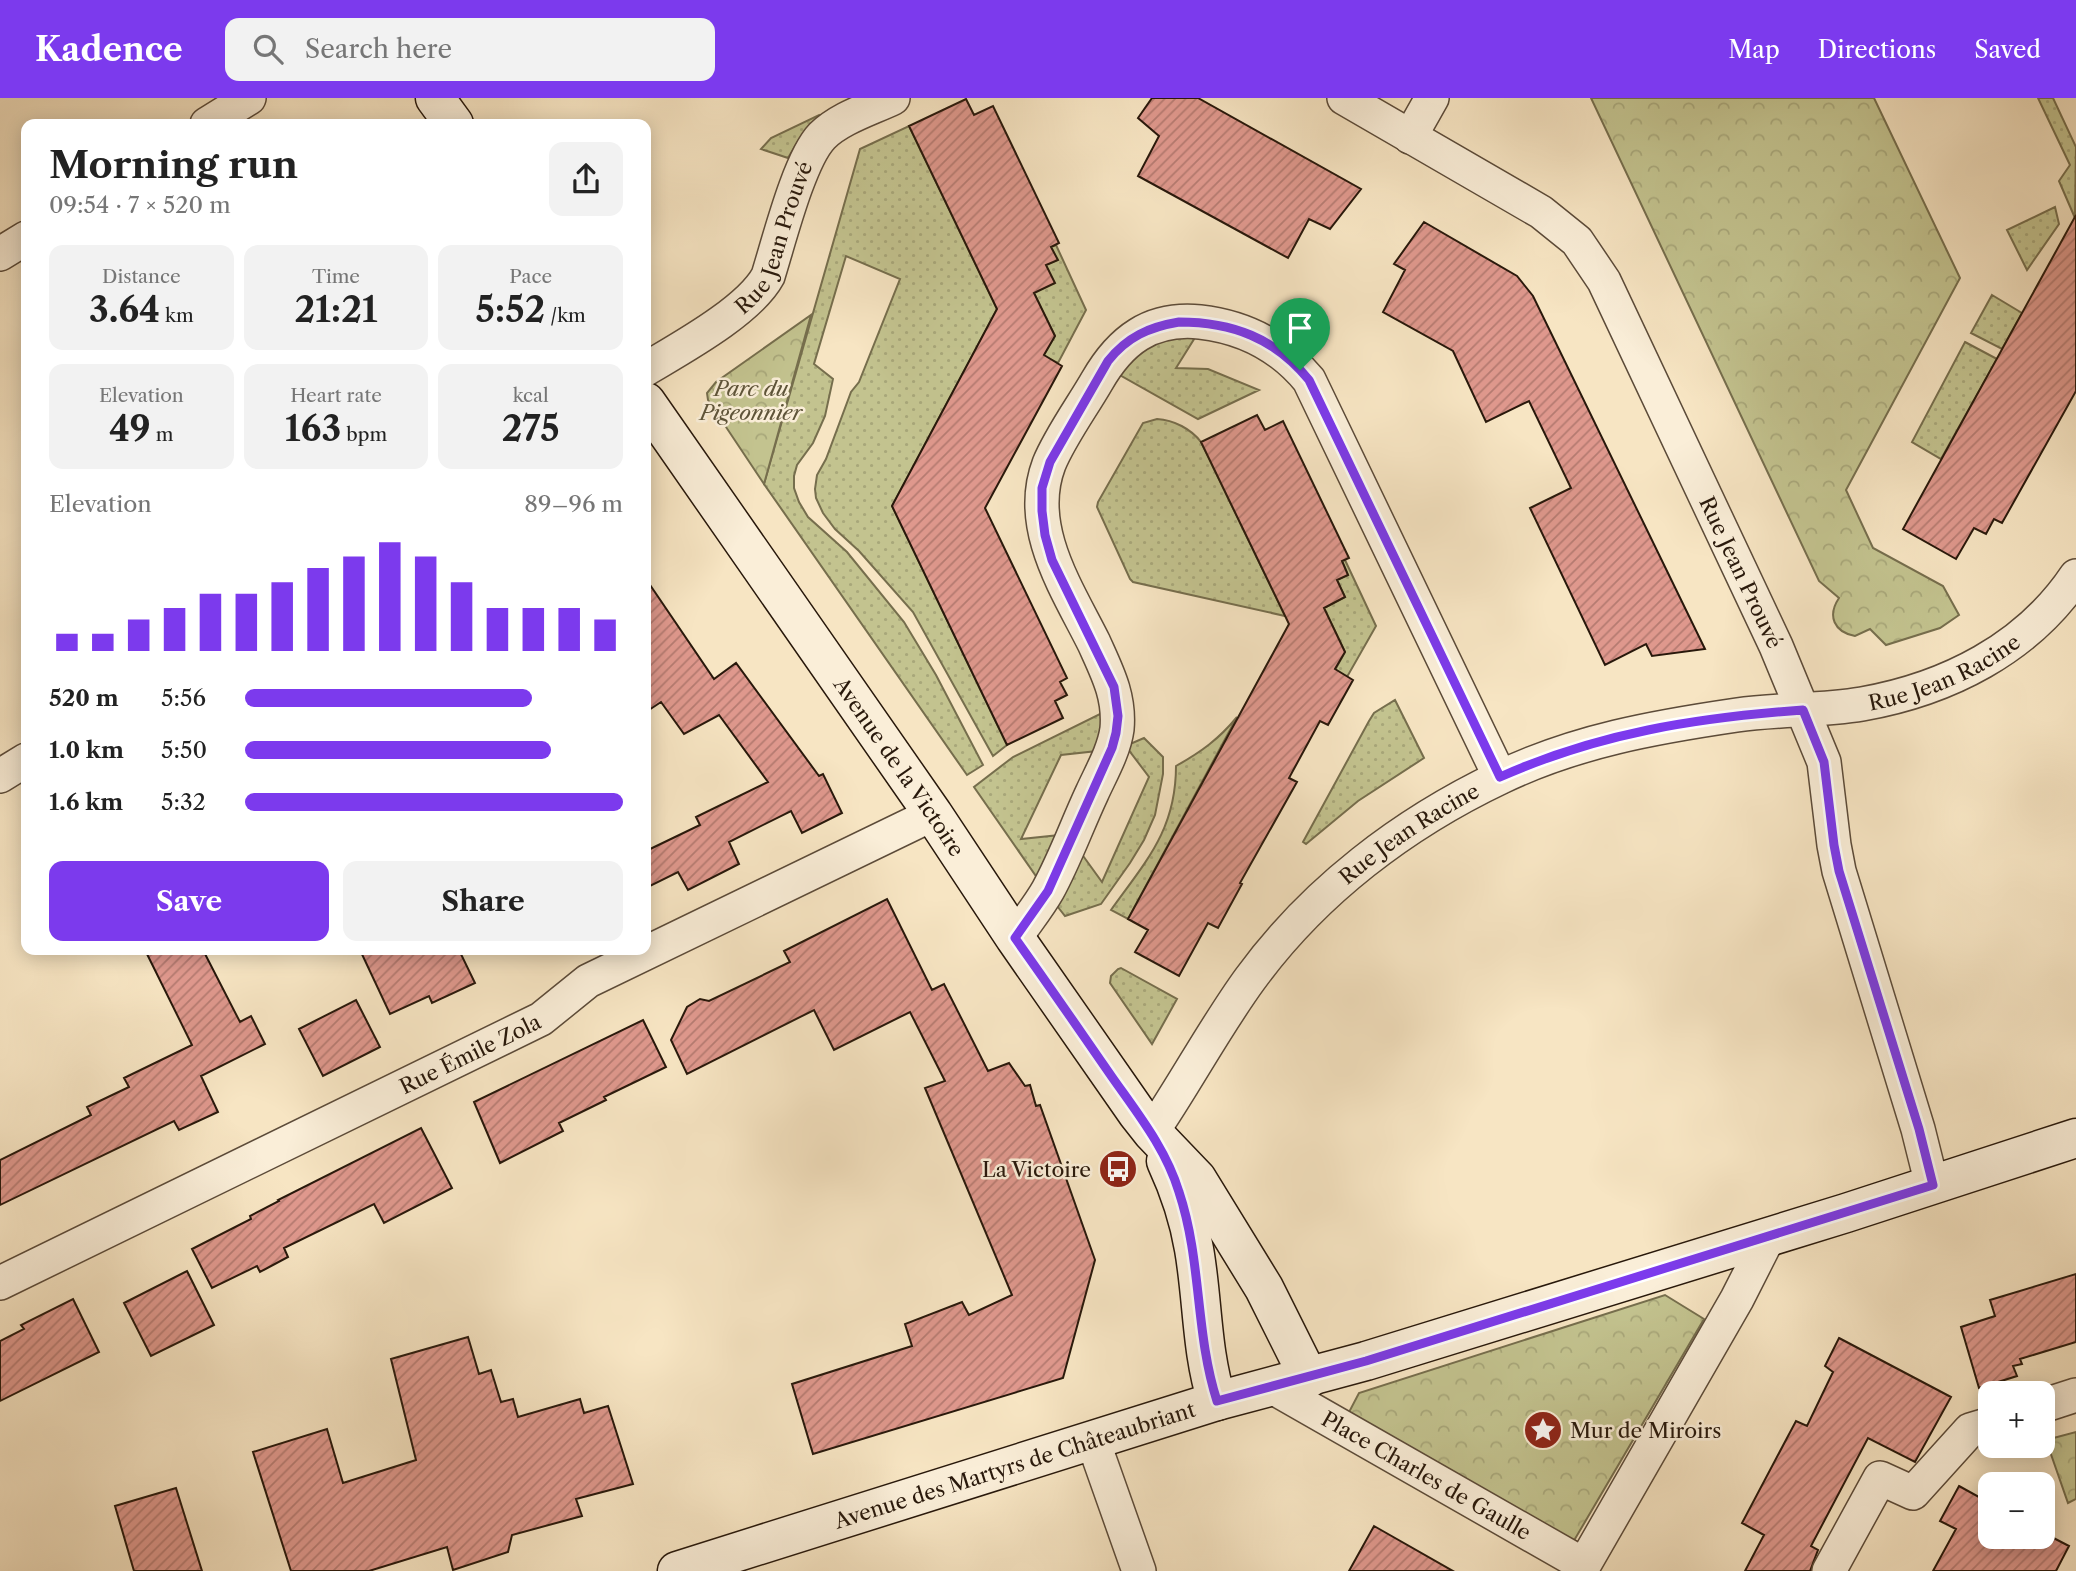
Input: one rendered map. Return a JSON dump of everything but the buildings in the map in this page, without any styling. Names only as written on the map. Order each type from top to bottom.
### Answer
[{"type":"street","points":[[215,119],[249,98]]},
{"type":"street","points":[[435,98],[450,119]]},
{"type":"street","name":"Rue Jean Prouvé","points":[[651,366],[746,304],[761,289],[768,276],[807,159],[822,137],[839,124],[893,98]]},
{"type":"street","name":"Rue Jean Prouvé","points":[[1344,98],[1541,212],[1577,241],[1604,281],[1776,646],[1824,762],[1839,871],[1919,1129],[1933,1185]]},
{"type":"street","points":[[1410,137],[1432,98]]},
{"type":"street","points":[[0,254],[21,241]]},
{"type":"street","points":[[1015,938],[1048,891],[1112,748],[1118,716],[1109,676],[1052,560],[1045,535],[1042,488],[1050,462],[1108,361],[1130,339],[1155,326],[1197,322],[1235,329],[1276,347],[1292,360],[1309,380],[1500,777]]},
{"type":"street","name":"Avenue de la Victoire","points":[[651,409],[1152,1132],[1197,1179],[1264,1288],[1309,1378]]},
{"type":"street","name":"Rue Jean Racine","points":[[1152,1132],[1251,978],[1300,920],[1354,868],[1459,799],[1500,777],[1563,751],[1620,735],[1740,715],[1863,704],[1943,681],[1993,657],[2038,623],[2076,576]]},
{"type":"street","points":[[0,776],[21,763]]},
{"type":"street","name":"Rue Émile Zola","points":[[651,951],[933,814]]},
{"type":"street","name":"Rue Émile Zola","points":[[0,1283],[541,1019],[588,981],[642,955]]},
{"type":"street","name":"Avenue de la Victoire","points":[[1152,1132],[1179,1190],[1194,1250],[1210,1378],[1217,1401]]},
{"type":"street","name":"Avenue des Martyrs de Châteaubriant","points":[[677,1571],[1217,1401],[1309,1378],[1769,1236],[2076,1138]]},
{"type":"street","name":"Place Charles de Gaulle","points":[[1272,1387],[1589,1568],[1769,1236]]},
{"type":"street","points":[[2055,1402],[2076,1395]]},
{"type":"street","points":[[1829,1571],[1880,1478],[1913,1493],[1970,1430],[1978,1427]]},
{"type":"street","points":[[1093,1441],[1139,1571]]},
{"type":"green space","points":[[1591,98],[1874,98],[1960,278],[1846,490],[1873,548],[1943,586],[1959,615],[1940,628],[1886,645],[1870,629],[1855,636],[1838,627],[1833,611],[1839,598],[1819,581]]},
{"type":"green space","points":[[2038,98],[2053,98],[2076,147],[2075,218],[2059,181],[2070,165]]},
{"type":"green space","points":[[819,115],[821,120],[797,143],[788,158],[761,149],[771,138]]},
{"type":"green space","points":[[909,126],[997,309],[892,506],[1007,745],[993,756],[913,612],[859,551],[835,529],[816,498],[817,475],[826,459],[851,392],[859,382],[900,279],[846,256],[814,364],[833,379],[825,416],[813,443],[797,465],[794,488],[808,517],[847,552],[904,622],[936,675],[983,765],[967,775],[764,484],[860,149]]},
{"type":"green space","points":[[2055,207],[2059,224],[2027,270],[2007,230]]},
{"type":"green space","points":[[1056,245],[1086,310],[1058,363],[1043,356],[1055,336],[1034,293],[1046,265],[1057,260],[1051,247]]},
{"type":"green space","points":[[1992,295],[2022,313],[2002,349],[1971,333]]},
{"type":"green space","name":"Parc du Pigeonnier","points":[[811,315],[764,484],[708,400],[707,393],[716,382]]},
{"type":"green space","points":[[1196,336],[1176,368],[1208,369],[1259,390],[1198,419],[1118,374],[1121,366],[1160,338]]},
{"type":"green space","points":[[1965,342],[1997,359],[1941,459],[1912,442]]},
{"type":"green space","points":[[1157,419],[1182,426],[1201,442],[1285,616],[1133,582],[1130,579],[1097,507],[1143,423]]},
{"type":"green space","points":[[1345,560],[1376,626],[1347,677],[1335,670],[1345,652],[1324,608],[1345,597],[1337,580],[1348,575],[1342,561]]},
{"type":"green space","points":[[1395,700],[1424,758],[1358,801],[1306,844],[1303,842],[1369,721],[1374,713]]},
{"type":"green space","points":[[1104,712],[1097,751],[1061,755],[1021,839],[1060,835],[1038,879],[974,787],[1013,757]]},
{"type":"green space","points":[[1237,717],[1128,919],[1111,910],[1147,860],[1165,827],[1175,789],[1176,766],[1209,744]]},
{"type":"green space","points":[[1144,738],[1163,757],[1163,774],[1155,815],[1144,840],[1101,904],[1065,916],[1054,902],[1081,853],[1102,882],[1149,777],[1128,749],[1130,744]]},
{"type":"green space","points":[[1121,968],[1177,999],[1152,1044],[1110,983],[1111,976]]},
{"type":"green space","points":[[1665,1295],[1704,1319],[1572,1544],[1348,1414],[1359,1393]]},
{"type":"green space","points":[[2076,1432],[2076,1499],[2068,1503],[2052,1458],[2055,1458],[2055,1438]]},
{"type":"place","name":"La Victoire","points":[[1118,1169]]},
{"type":"place","name":"Mur de Miroirs","points":[[1543,1430]]},
{"type":"route","points":[[1197,322],[1235,329],[1276,347],[1300,370],[1318,396],[1500,777],[1563,751],[1620,735],[1740,715],[1803,710],[1824,762],[1839,871],[1919,1129],[1933,1185],[1366,1361],[1217,1401],[1210,1378],[1194,1250],[1179,1190],[1152,1132],[1015,938],[1048,891],[1112,748],[1118,716],[1114,687],[1052,560],[1045,535],[1042,488],[1050,462],[1108,361],[1130,339],[1155,326],[1197,322]]}]
